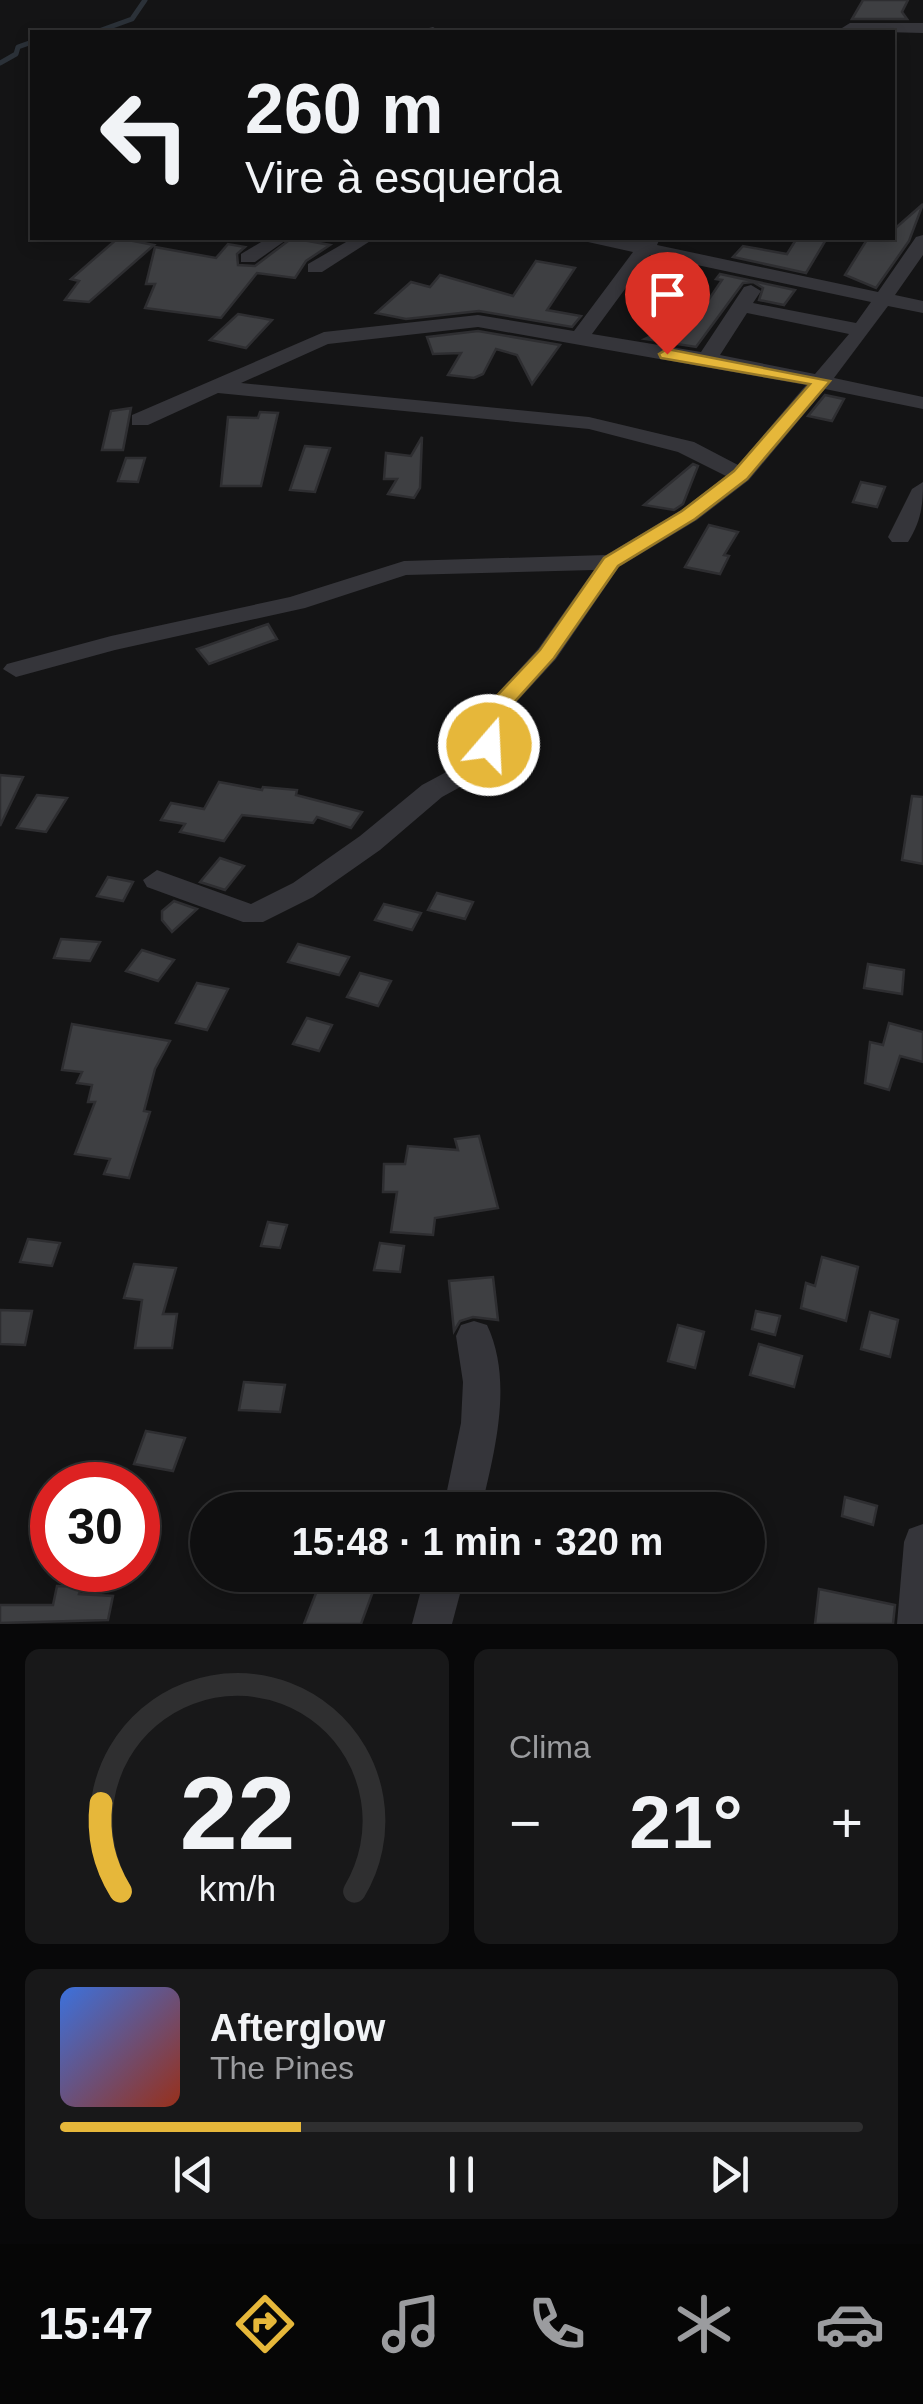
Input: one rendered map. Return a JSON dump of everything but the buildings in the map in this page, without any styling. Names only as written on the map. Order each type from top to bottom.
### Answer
[{"type":"street","points":[[850,28],[923,28]]},
{"type":"street","points":[[248,258],[277,240]]},
{"type":"street","points":[[314,268],[363,240]]},
{"type":"street","points":[[616,240],[648,243],[764,274],[923,306]]},
{"type":"street","points":[[156,880],[253,915],[303,890],[370,843],[432,790],[475,768],[489,745],[499,706],[547,654],[611,562],[689,515],[741,475],[862,330],[923,242]]},
{"type":"street","points":[[580,336],[648,243]]},
{"type":"street","points":[[707,359],[764,274]]},
{"type":"street","points":[[740,306],[862,330]]},
{"type":"street","points":[[140,420],[181,399],[220,387],[300,346],[338,336],[478,321],[707,359],[923,403]]},
{"type":"street","points":[[220,387],[589,424],[675,444],[741,475]]},
{"type":"street","points":[[900,537],[923,489]]},
{"type":"street","points":[[16,669],[111,643],[296,603],[404,568],[611,562]]},
{"type":"street","points":[[466,1492],[481,1428],[485,1379],[474,1336]]},
{"type":"street","points":[[917,1624],[923,1542]]},
{"type":"street","points":[[432,1624],[440,1592]]},
{"type":"waterway","points":[[102,30],[132,19],[145,0]]},
{"type":"waterway","points":[[0,63],[16,54],[18,47],[30,43]]},
{"type":"route","points":[[489,745],[499,706],[547,654],[611,562],[689,515],[741,475],[822,381],[667,354]]}]
